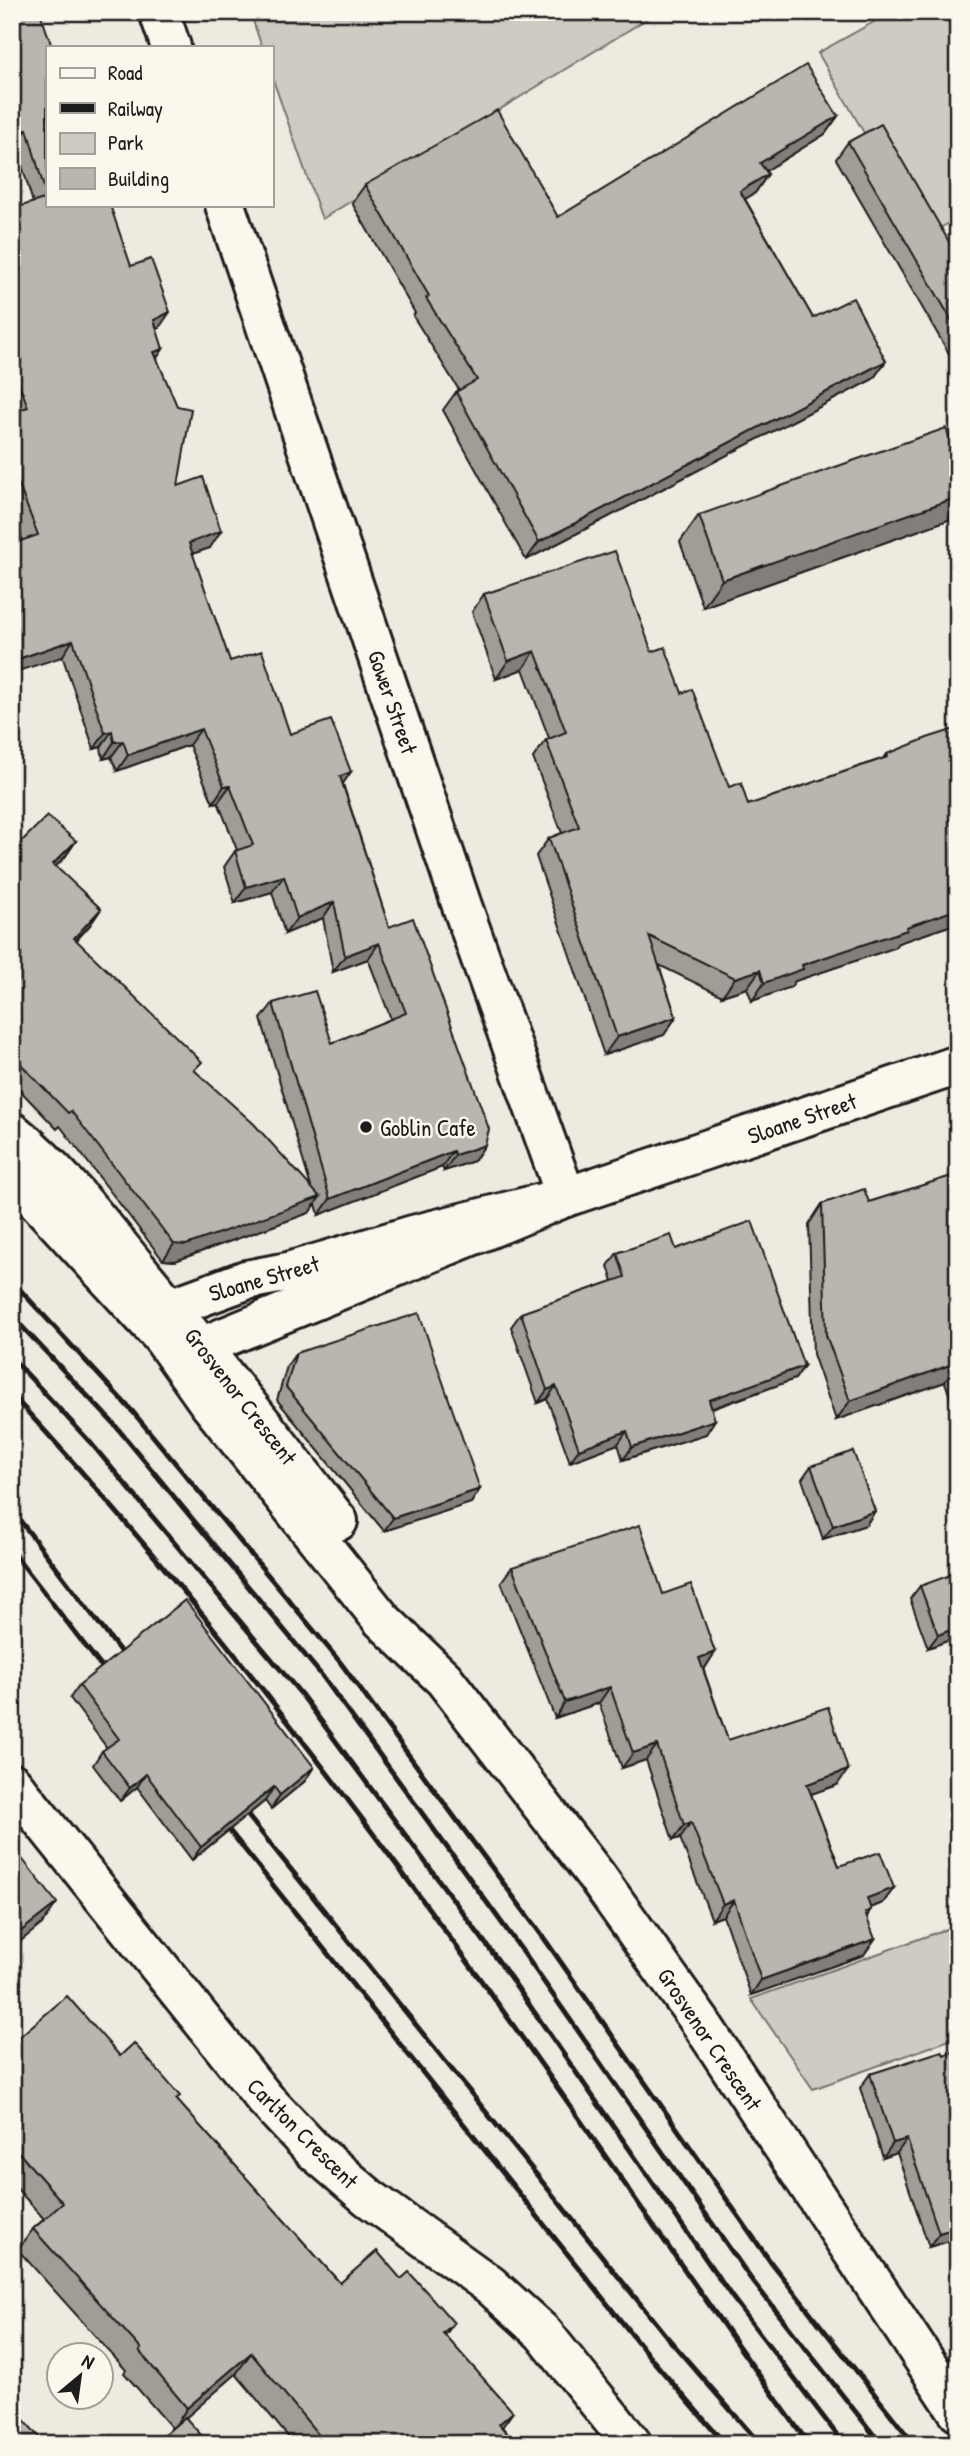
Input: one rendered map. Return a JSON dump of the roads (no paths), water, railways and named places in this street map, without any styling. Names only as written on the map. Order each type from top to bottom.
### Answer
[{"type":"street","points":[[159,12],[171,46]]},
{"type":"street","name":"Gower Street","points":[[225,206],[457,893],[566,1197]]},
{"type":"street","name":"Sloane Street","points":[[203,1346],[566,1197],[958,1065]]},
{"type":"street","name":"Grosvenor Crescent","points":[[12,1132],[30,1146],[90,1210],[166,1323],[208,1402],[382,1620],[444,1679],[597,1877],[695,2013],[958,2411]]},
{"type":"street","name":"Grosvenor Crescent","points":[[12,1174],[166,1323],[203,1346],[403,1604],[444,1679]]},
{"type":"street","name":"Sloane Street","points":[[166,1323],[246,1280],[289,1272],[413,1235],[566,1197]]},
{"type":"street","name":"Carlton Crescent","points":[[12,1783],[265,2099],[313,2150],[369,2198],[480,2277],[543,2333],[632,2444]]},
{"type":"railway","points":[[12,1281],[133,1412],[340,1662],[546,1941],[772,2264],[914,2444]]},
{"type":"railway","points":[[12,1316],[114,1424],[323,1677],[523,1952],[751,2279],[881,2444]]},
{"type":"railway","points":[[12,1358],[90,1442],[301,1694],[503,1967],[732,2297],[844,2444]]},
{"type":"railway","points":[[12,1395],[136,1535],[313,1754],[522,2037],[809,2444]]},
{"type":"railway","points":[[12,1510],[133,1668]]},
{"type":"railway","points":[[12,1551],[114,1683]]},
{"type":"railway","points":[[236,1801],[667,2337],[760,2444]]},
{"type":"railway","points":[[217,1815],[649,2356],[725,2444]]},
{"type":"place","name":"Goblin Cafe","points":[[366,1127]]}]
